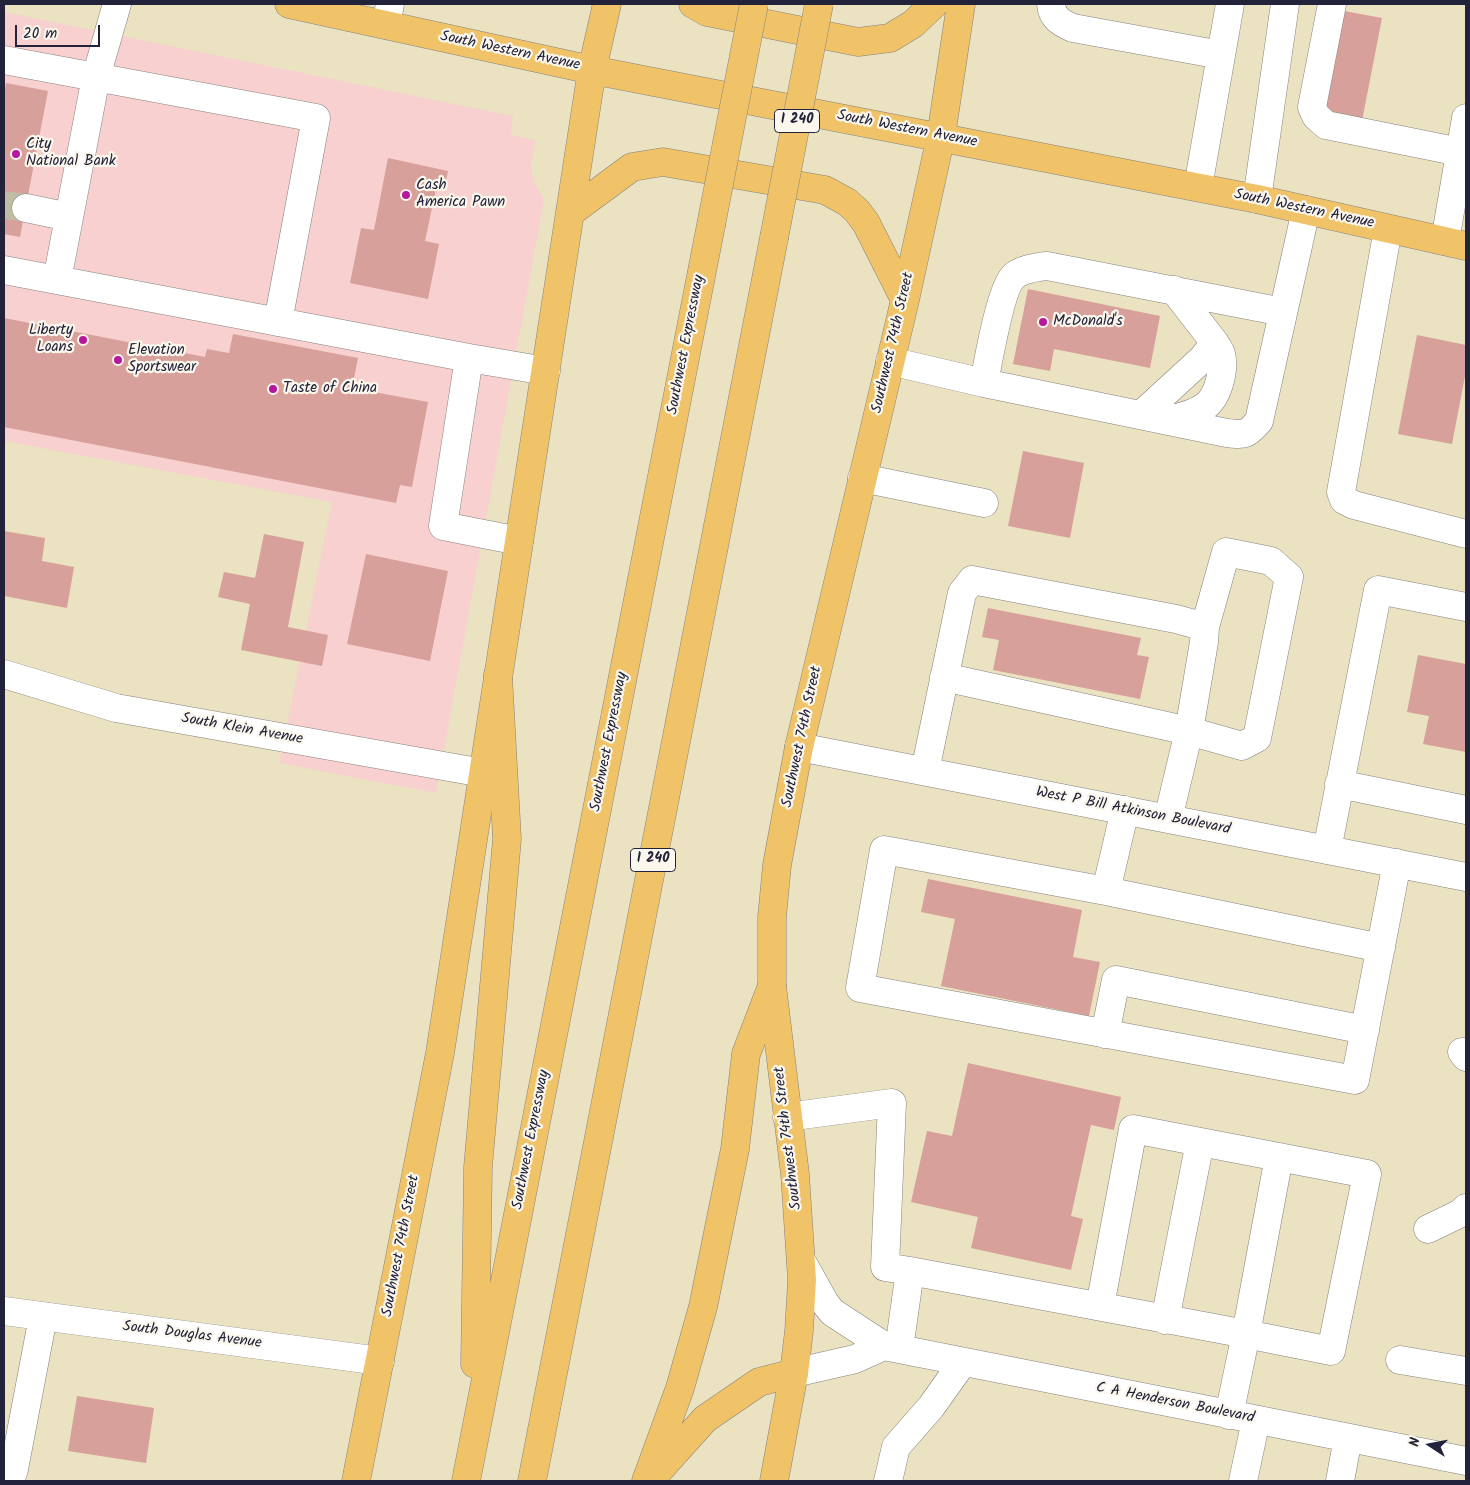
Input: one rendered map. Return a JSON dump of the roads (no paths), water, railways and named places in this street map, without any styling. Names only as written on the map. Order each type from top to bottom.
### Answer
[{"type":"main road","name":"South Western Avenue","points":[[289,4],[388,14],[592,70],[1198,187],[1456,244]]},
{"type":"main road","name":"Southwest 74th Street","points":[[356,1481],[440,1053],[592,70],[607,4]]},
{"type":"main road","points":[[693,4],[707,12],[858,42],[890,38],[913,24],[934,4]]},
{"type":"main road","name":"Southwest Expressway","points":[[466,1481],[754,4]]},
{"type":"main road","name":"I 240","points":[[532,1481],[819,4]]},
{"type":"main road","name":"Southwest 74th Street","points":[[774,1481],[794,1373],[800,1314],[801,1260],[795,1174],[772,986],[772,917],[777,866],[800,746],[905,300],[941,136],[961,4]]},
{"type":"main road","points":[[571,212],[632,167],[663,162],[825,190],[847,202],[862,217],[905,300]]},
{"type":"main road","points":[[474,1435],[478,1167],[507,839],[498,674]]},
{"type":"main road","points":[[646,1481],[680,1388],[703,1307],[735,1149],[746,1054],[772,986]]},
{"type":"main road","points":[[650,1481],[705,1419],[759,1382],[794,1373]]},
{"type":"street","points":[[57,280],[96,77],[117,4]]},
{"type":"street","points":[[1050,4],[1058,22],[1073,28],[1221,54]]},
{"type":"street","points":[[1198,187],[1230,4]]},
{"type":"street","points":[[1257,199],[1285,4]]},
{"type":"street","points":[[1332,4],[1312,107],[1316,116],[1326,125],[1460,152]]},
{"type":"street","points":[[4,60],[316,118],[278,322]]},
{"type":"street","points":[[1456,244],[1460,152],[1466,118]]},
{"type":"street","points":[[26,208],[69,217]]},
{"type":"street","points":[[890,361],[984,383],[1227,433],[1239,434],[1250,432],[1258,421],[1306,210]]},
{"type":"street","points":[[1388,229],[1341,492],[1344,500],[1354,505],[1466,534]]},
{"type":"street","points":[[984,383],[1005,290],[1015,275],[1035,267],[1047,266],[1283,312]]},
{"type":"street","points":[[4,270],[546,371]]},
{"type":"street","points":[[1167,420],[1198,411],[1212,400],[1218,386],[1221,369],[1220,353],[1215,344],[1174,290]]},
{"type":"street","points":[[1140,415],[1202,359],[1215,344]]},
{"type":"street","points":[[470,358],[443,526],[519,542]]},
{"type":"street","points":[[862,478],[984,503]]},
{"type":"street","points":[[944,678],[1189,731],[1242,746],[1257,738],[1289,577],[1271,561],[1226,552],[1204,627],[1204,642],[1189,731],[1168,818]]},
{"type":"street","points":[[925,771],[962,593],[972,580],[1176,619],[1204,627]]},
{"type":"street","points":[[1327,850],[1378,590],[1466,607]]},
{"type":"street","name":"South Klein Avenue","points":[[4,674],[116,708],[483,773]]},
{"type":"street","name":"West P Bill Atkinson Boulevard","points":[[800,746],[1466,877]]},
{"type":"street","points":[[1340,784],[1466,810]]},
{"type":"street","points":[[1106,891],[1125,810]]},
{"type":"street","points":[[1380,948],[1106,891],[884,850],[860,988],[1355,1080],[1397,864]]},
{"type":"street","points":[[1105,1034],[1116,980],[1364,1030]]},
{"type":"street","points":[[787,1117],[892,1103],[885,1267],[1331,1351],[1367,1174],[1133,1129],[1100,1306]]},
{"type":"street","points":[[1165,1320],[1200,1142]]},
{"type":"street","points":[[1228,1414],[1246,1334],[1279,1157]]},
{"type":"street","points":[[1428,1229],[1461,1213],[1466,1208]]},
{"type":"street","name":"C A Henderson Boulevard","points":[[801,1260],[832,1312],[892,1347],[1466,1461]]},
{"type":"street","points":[[794,1373],[855,1359],[892,1347],[910,1271]]},
{"type":"street","name":"South Douglas Avenue","points":[[4,1311],[380,1361]]},
{"type":"street","points":[[10,1481],[14,1469],[43,1316]]},
{"type":"street","points":[[1400,1360],[1466,1371]]},
{"type":"street","points":[[888,1481],[896,1447],[931,1407],[963,1362]]},
{"type":"street","points":[[1243,1481],[1256,1420]]},
{"type":"street","points":[[1340,1481],[1348,1438]]},
{"type":"tunnel","points":[[4,205],[26,208]]},
{"type":"place","name":"City National Bank","points":[[16,154]]},
{"type":"place","name":"Cash America Pawn","points":[[406,195]]},
{"type":"place","name":"McDonald's","points":[[1043,322]]},
{"type":"place","name":"Liberty Loans","points":[[83,340]]},
{"type":"place","name":"Elevation Sportswear","points":[[118,360]]},
{"type":"place","name":"Taste of China","points":[[273,389]]}]
